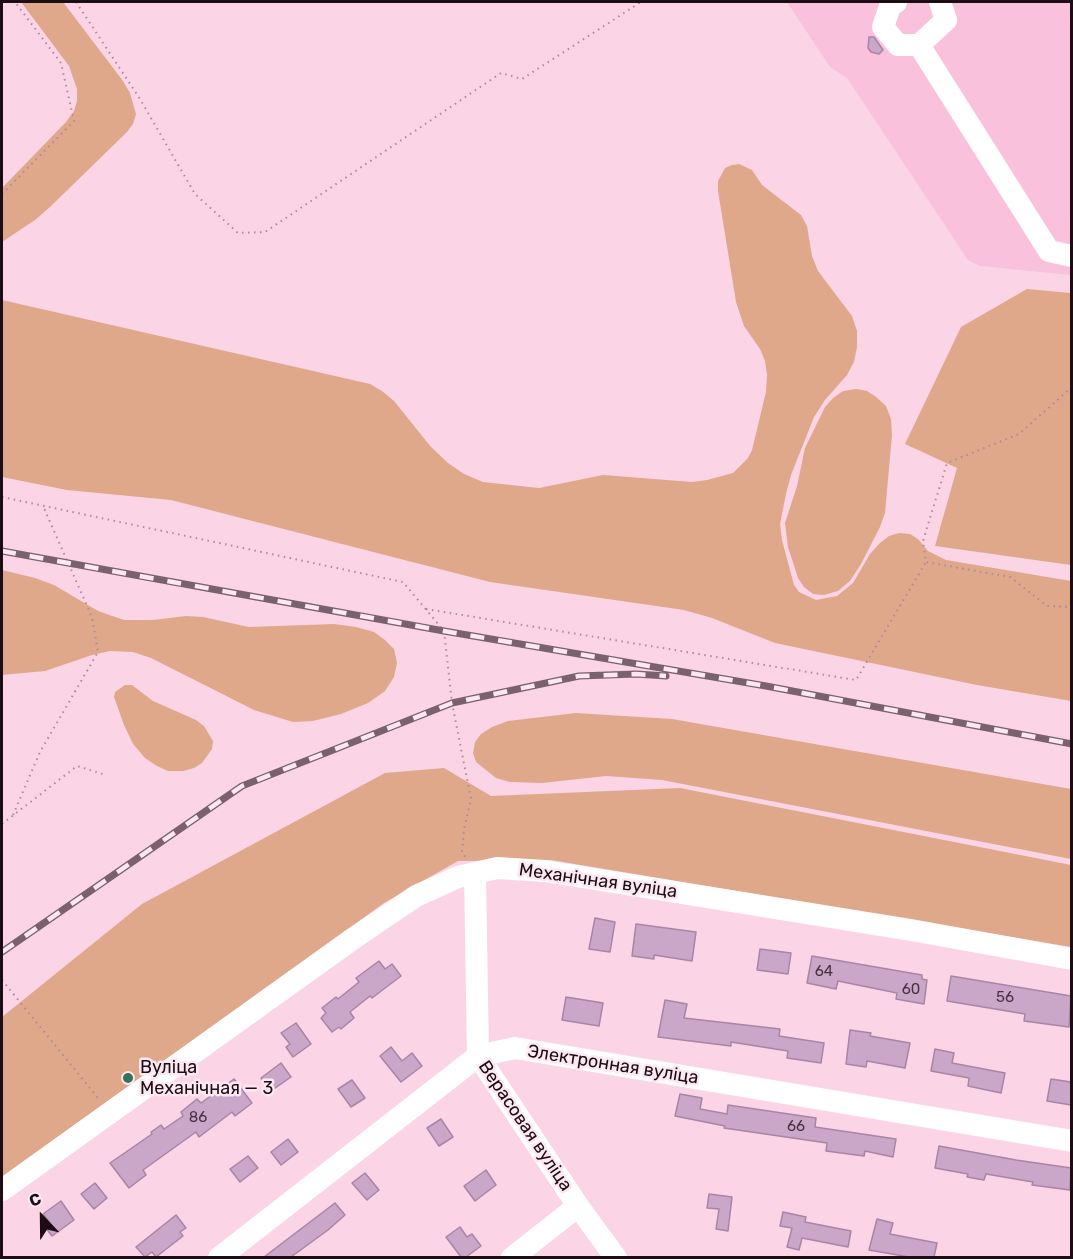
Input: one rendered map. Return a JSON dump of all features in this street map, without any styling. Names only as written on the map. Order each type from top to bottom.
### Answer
[{"type":"street","points":[[896,2],[890,6],[883,27],[898,45],[920,45],[946,20],[940,2]]},
{"type":"street","points":[[920,45],[1049,251],[1071,256]]},
{"type":"street","name":"Механічная вуліца","points":[[2,1190],[417,896],[458,877],[497,868],[545,871],[911,930],[1071,959]]},
{"type":"street","name":"Верасовая вуліца","points":[[476,873],[478,1056],[578,1206],[616,1257]]},
{"type":"street","name":"Электронная вуліца","points":[[219,1257],[478,1056],[514,1048],[1071,1141]]},
{"type":"street","points":[[512,1257],[578,1206]]},
{"type":"path","points":[[2,194],[74,121],[61,63],[15,2]]},
{"type":"path","points":[[76,2],[140,99],[195,194],[238,233],[266,232],[501,74],[522,79],[642,2]]},
{"type":"path","points":[[426,609],[856,680],[926,562],[923,541],[947,463],[1019,434],[1071,387]]},
{"type":"path","points":[[2,497],[403,582],[444,631],[452,703],[471,799],[464,829],[462,852],[476,873]]},
{"type":"path","points":[[13,815],[40,752],[98,652],[92,617],[43,506]]},
{"type":"path","points":[[926,562],[1010,577],[1047,606],[1071,607]]},
{"type":"path","points":[[2,824],[77,766],[106,775]]},
{"type":"path","points":[[2,980],[110,1112]]},
{"type":"shaded area","points":[[21,2],[63,2],[123,81],[130,93],[136,114],[127,132],[50,207],[2,242],[2,188],[66,122],[74,111],[77,101],[77,89],[69,66]]},
{"type":"shaded area","points":[[787,2],[1071,2],[1071,275],[980,266],[968,260],[847,78],[830,67]]},
{"type":"shaded area","points":[[739,164],[752,170],[762,185],[801,215],[807,226],[812,256],[818,271],[852,316],[857,331],[854,362],[847,375],[825,400],[814,417],[786,494],[780,524],[794,585],[799,592],[816,600],[837,596],[853,583],[870,554],[880,543],[889,536],[899,533],[910,534],[918,539],[928,551],[946,560],[1071,581],[1071,701],[977,685],[775,643],[712,618],[684,610],[490,582],[171,500],[67,490],[2,477],[2,300],[370,384],[394,401],[431,447],[448,463],[464,474],[483,482],[539,488],[603,475],[692,482],[733,473],[748,458],[752,450],[766,392],[767,375],[760,349],[744,326],[736,302],[718,191],[718,181],[725,168]]},
{"type":"shaded area","points":[[1027,289],[1071,293],[1071,565],[935,546],[957,468],[905,444],[961,327]]},
{"type":"shaded area","points":[[856,389],[867,391],[876,397],[886,406],[891,419],[892,435],[885,513],[861,564],[850,581],[838,591],[824,595],[813,594],[798,578],[788,547],[785,523],[797,486],[805,448],[825,407],[843,391]]},
{"type":"shaded area","points":[[2,570],[54,585],[98,611],[124,620],[153,620],[186,616],[203,617],[249,627],[334,624],[356,627],[374,632],[394,649],[397,663],[394,677],[385,691],[368,703],[341,714],[313,721],[293,722],[254,710],[151,658],[133,652],[110,651],[45,671],[2,675]]},
{"type":"shaded area","points":[[125,685],[132,685],[153,701],[196,720],[204,726],[213,741],[212,749],[202,763],[183,771],[168,771],[145,758],[133,744],[114,697],[115,692]]},
{"type":"shaded area","points":[[576,713],[672,719],[1071,789],[1071,859],[662,780],[606,776],[542,783],[510,782],[496,778],[476,762],[473,753],[475,742],[481,734],[492,727],[508,721]]},
{"type":"shaded area","points":[[444,768],[491,796],[680,788],[1071,865],[1071,947],[551,860],[458,861],[384,903],[2,1178],[2,1017],[142,904],[385,773]]},
{"type":"building","points":[[869,37],[874,37],[883,50],[879,54],[871,52],[868,48]]},
{"type":"building","points":[[595,918],[615,922],[610,952],[589,949]]},
{"type":"building","points":[[636,924],[696,932],[692,961],[654,955],[654,959],[632,956]]},
{"type":"building","points":[[760,949],[791,953],[788,974],[757,970]]},
{"type":"building","points":[[812,956],[922,975],[922,979],[927,980],[924,1004],[896,999],[897,993],[838,981],[836,989],[807,983]]},
{"type":"building","points":[[379,961],[385,969],[392,964],[401,976],[350,1012],[354,1018],[341,1029],[339,1027],[332,1032],[321,1018],[326,1013],[322,1008],[336,997],[338,999],[359,982],[356,978]]},
{"type":"building","points":[[951,976],[1071,996],[1069,1027],[1024,1021],[1025,1014],[947,1001]]},
{"type":"building","points":[[566,997],[603,1003],[599,1026],[562,1020]]},
{"type":"building","points":[[665,1000],[687,1004],[684,1018],[780,1029],[779,1036],[824,1043],[821,1063],[787,1058],[788,1051],[731,1042],[731,1046],[658,1037]]},
{"type":"building","points":[[296,1023],[311,1044],[293,1057],[286,1047],[290,1044],[281,1033]]},
{"type":"building","points":[[850,1030],[910,1043],[905,1068],[867,1061],[866,1067],[846,1064]]},
{"type":"building","points":[[391,1047],[402,1061],[412,1053],[422,1066],[401,1082],[380,1056]]},
{"type":"building","points":[[935,1049],[954,1053],[952,1063],[1005,1073],[1001,1093],[968,1086],[969,1078],[931,1071]]},
{"type":"building","points":[[281,1063],[291,1077],[271,1091],[261,1078]]},
{"type":"building","points":[[234,1079],[252,1103],[235,1116],[232,1112],[199,1137],[196,1132],[143,1170],[146,1175],[129,1188],[110,1163],[152,1134],[151,1132],[161,1125],[164,1129],[183,1116],[181,1112],[197,1099],[201,1103]]},
{"type":"building","points":[[1051,1079],[1071,1082],[1071,1105],[1047,1101]]},
{"type":"building","points":[[352,1080],[365,1098],[351,1107],[338,1089]]},
{"type":"building","points":[[680,1094],[702,1098],[700,1109],[727,1114],[728,1105],[816,1118],[815,1127],[896,1139],[893,1157],[865,1151],[864,1156],[826,1151],[827,1143],[724,1128],[725,1126],[675,1116]]},
{"type":"building","points":[[441,1119],[453,1137],[439,1146],[427,1128]]},
{"type":"building","points":[[288,1139],[298,1152],[281,1165],[271,1152]]},
{"type":"building","points":[[939,1146],[1071,1168],[1070,1190],[1032,1185],[1033,1182],[986,1174],[984,1180],[967,1177],[968,1174],[935,1168]]},
{"type":"building","points":[[248,1156],[258,1168],[240,1182],[230,1169]]},
{"type":"building","points":[[486,1170],[496,1185],[475,1201],[464,1186]]},
{"type":"building","points":[[365,1173],[379,1190],[367,1200],[352,1183]]},
{"type":"building","points":[[95,1183],[107,1198],[94,1209],[81,1194]]},
{"type":"building","points":[[709,1194],[732,1197],[728,1231],[716,1229],[719,1209],[707,1208]]},
{"type":"building","points":[[61,1201],[74,1220],[52,1236],[45,1227],[50,1223],[43,1214]]},
{"type":"building","points":[[335,1203],[345,1215],[328,1230],[291,1257],[264,1257]]},
{"type":"building","points":[[783,1212],[806,1217],[805,1222],[851,1231],[848,1247],[802,1238],[799,1250],[787,1247],[792,1228],[780,1226]]},
{"type":"building","points":[[176,1215],[186,1228],[180,1232],[183,1236],[156,1257],[152,1252],[145,1257],[136,1247]]},
{"type":"building","points":[[877,1219],[893,1223],[890,1234],[937,1243],[934,1257],[909,1257],[869,1250]]},
{"type":"building","points":[[460,1227],[467,1237],[472,1234],[481,1246],[466,1257],[461,1257],[446,1237]]},
{"type":"railway","points":[[2,551],[444,631],[766,686],[1072,744]]},
{"type":"railway","points":[[2,952],[242,786],[452,703],[579,676],[636,674],[666,676]]},
{"type":"place","name":"Вуліца Механічная — 3","points":[[128,1078]]}]
